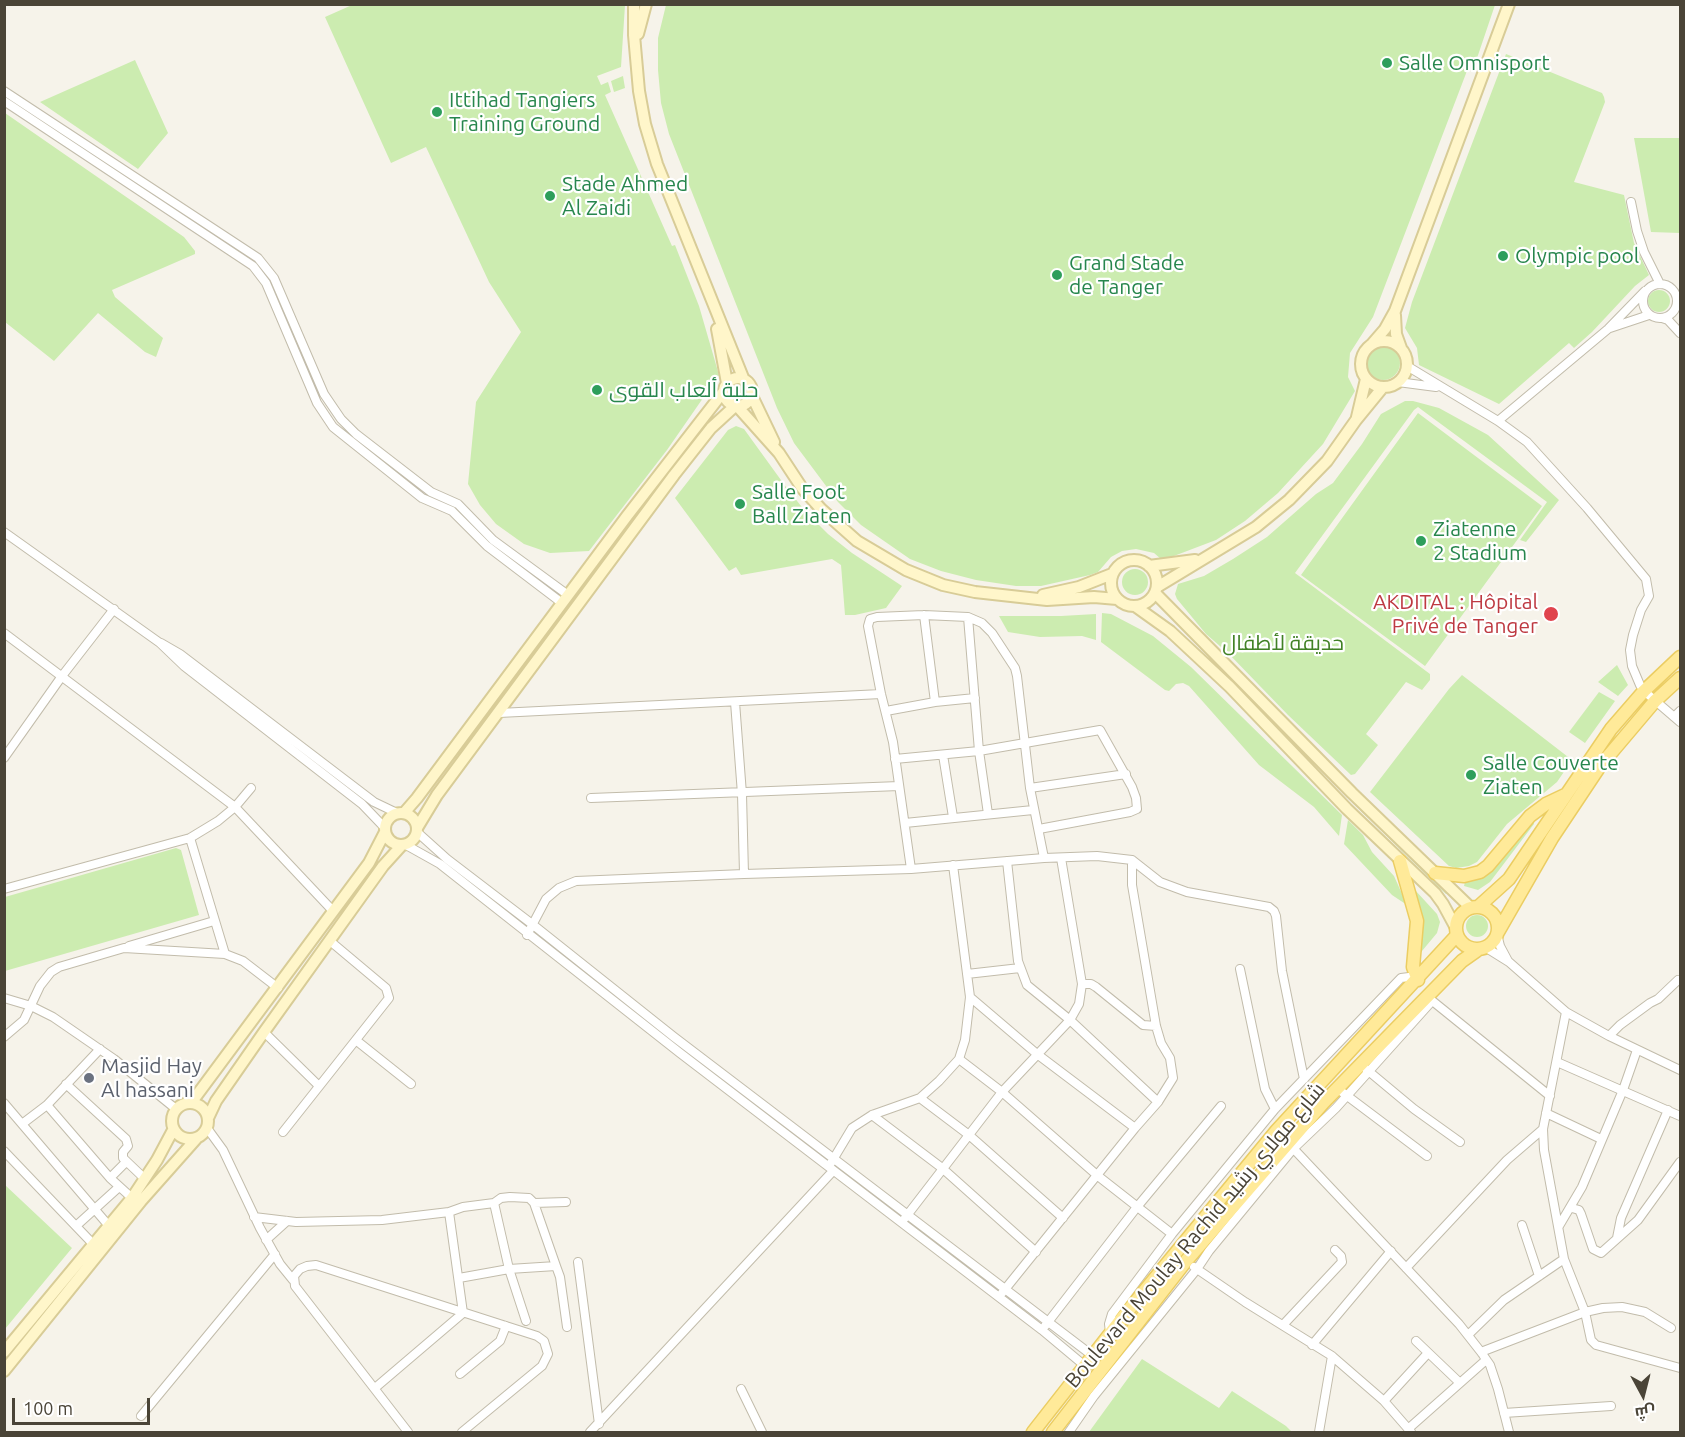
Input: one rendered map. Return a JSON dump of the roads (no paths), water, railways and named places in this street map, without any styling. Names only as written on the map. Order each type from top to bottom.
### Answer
[{"type":"main road","points":[[1680,657],[1644,691],[1611,729],[1509,879],[1475,907],[1460,915],[1457,932],[1466,945],[1482,948],[1494,940],[1552,838],[1600,766],[1655,701],[1680,678]]},
{"type":"main road","points":[[1435,873],[1464,876],[1480,873],[1530,816],[1546,804],[1566,794]]},
{"type":"main road","points":[[1400,861],[1417,921],[1414,963],[1414,974],[1417,981]]},
{"type":"main road","points":[[1475,907],[1486,908],[1496,918],[1498,933]]},
{"type":"main road","name":"Boulevard Moulay Rachid شارع مولاي رشيد","points":[[1033,1432],[1110,1333],[1277,1130],[1417,981],[1457,932]]},
{"type":"main road","name":"Boulevard Moulay Rachid شارع مولاي رشيد","points":[[1053,1432],[1186,1261],[1430,999],[1462,961],[1482,948]]},
{"type":"street","points":[[634,4],[639,91],[645,124],[657,164],[744,380]]},
{"type":"street","points":[[636,43],[646,4]]},
{"type":"street","points":[[1383,387],[1366,379],[1360,362],[1364,352],[1385,329],[1395,311],[1509,4]]},
{"type":"street","points":[[4,91],[258,258],[274,278],[324,394],[341,419],[356,434],[431,492],[458,504],[497,544],[565,599]]},
{"type":"street","points":[[4,101],[252,266],[266,283],[317,404],[333,427],[427,501],[452,511],[487,546],[565,599]]},
{"type":"street","points":[[1631,202],[1644,252],[1660,284]]},
{"type":"street","points":[[1498,421],[1608,329],[1646,291],[1660,284],[1671,288],[1679,301],[1672,313],[1662,318]]},
{"type":"street","points":[[1646,291],[1642,302],[1649,315]]},
{"type":"street","points":[[715,311],[726,400],[736,406],[779,453]]},
{"type":"street","points":[[1395,311],[1395,326],[1401,348],[1407,359],[1406,372],[1398,382]]},
{"type":"street","points":[[1608,329],[1649,315],[1668,320],[1680,333]]},
{"type":"street","points":[[1372,344],[1390,341],[1401,348]]},
{"type":"street","points":[[1407,366],[1498,421],[1527,442],[1545,459],[1646,579],[1649,596],[1632,635],[1630,650],[1632,666],[1644,691],[1677,720],[1680,711]]},
{"type":"street","points":[[196,1139],[180,1137],[173,1130],[171,1119],[176,1109],[191,1103],[369,863],[389,818],[401,813],[417,798],[725,387],[737,378],[750,385],[752,396],[779,453],[802,488],[821,509],[857,541],[886,560],[943,585],[975,592],[1047,600],[1094,597],[1117,599]]},
{"type":"street","points":[[1356,420],[1366,379]]},
{"type":"street","points":[[1442,388],[1398,382],[1383,387],[1356,420],[1327,462],[1304,487],[1257,527],[1156,590],[1147,602],[1135,606],[1125,605],[1117,599],[1111,587],[1112,574],[1116,568],[1129,560],[1143,562],[1149,566],[1154,572],[1156,590],[1352,793],[1435,873],[1475,907]]},
{"type":"street","points":[[4,1371],[141,1201],[196,1139],[207,1123],[216,1101],[383,866],[404,845],[413,840],[437,795],[674,475],[711,428],[736,406],[744,405],[752,396]]},
{"type":"street","points":[[4,532],[160,643],[184,666],[362,804],[384,830],[389,840],[404,845],[440,864],[527,935],[831,1169],[1042,1330],[1089,1361]]},
{"type":"street","points":[[1149,566],[1207,557]]},
{"type":"street","points":[[1031,598],[1073,589],[1112,574]]},
{"type":"street","points":[[1135,606],[1170,631],[1211,668],[1400,861],[1435,893],[1457,932]]},
{"type":"street","points":[[4,758],[62,676],[114,609]]},
{"type":"street","points":[[924,615],[935,702]]},
{"type":"street","points":[[911,869],[893,742],[881,694],[868,621],[877,617],[924,615],[968,617],[988,627],[1015,668],[1030,788],[1044,858]]},
{"type":"street","points":[[968,617],[979,751],[988,814]]},
{"type":"street","points":[[4,633],[235,807],[333,911]]},
{"type":"street","points":[[160,643],[176,651],[375,802],[412,816],[417,830],[447,859],[674,1038],[1048,1322],[1089,1361]]},
{"type":"street","points":[[499,713],[881,694]]},
{"type":"street","points":[[886,711],[935,702],[975,698]]},
{"type":"street","points":[[735,702],[742,794],[744,874]]},
{"type":"street","points":[[895,759],[979,751],[1100,730],[1126,774],[1137,798],[1137,809],[1124,814],[1039,829]]},
{"type":"street","points":[[943,755],[953,817]]},
{"type":"street","points":[[1030,788],[1126,774]]},
{"type":"street","points":[[591,798],[742,794],[898,786]]},
{"type":"street","points":[[4,889],[190,838],[218,821],[235,807],[251,788]]},
{"type":"street","points":[[905,823],[1034,810]]},
{"type":"street","points":[[190,838],[225,954]]},
{"type":"street","points":[[527,935],[546,899],[560,888],[576,882],[911,869],[1044,858],[1097,856],[1132,860],[1160,882],[1187,892],[1269,907],[1274,910],[1282,971],[1304,1079]]},
{"type":"street","points":[[902,1222],[1002,1092],[1070,1020],[1079,1004],[1082,984],[1061,858]]},
{"type":"street","points":[[999,1296],[1158,1102],[1173,1078],[1170,1058],[1161,1043],[1156,1026],[1132,885],[1132,860]]},
{"type":"street","points":[[1007,861],[1020,968],[1027,985],[1070,1020],[1158,1102]]},
{"type":"street","points":[[590,1432],[831,1169],[834,1159],[852,1128],[873,1115],[920,1098],[959,1059],[965,1040],[970,997],[953,865]]},
{"type":"street","points":[[4,1037],[24,1020],[45,979],[59,967],[214,921]]},
{"type":"street","points":[[1498,933],[1500,946],[1509,962]]},
{"type":"street","points":[[283,1132],[387,1002],[389,993],[386,988],[330,941]]},
{"type":"street","points":[[124,948],[225,954],[243,961],[278,988]]},
{"type":"street","points":[[1482,948],[1509,962],[1566,1012],[1636,1050],[1680,1070]]},
{"type":"street","points":[[1110,1333],[1109,1324],[1112,1314],[1172,1234],[1275,1109],[1414,963]]},
{"type":"street","points":[[967,974],[1020,968]]},
{"type":"street","points":[[1240,969],[1265,1089],[1275,1109]]},
{"type":"street","points":[[1401,978],[1409,977],[1417,981]]},
{"type":"street","points":[[1609,1036],[1620,1024],[1658,999],[1678,980]]},
{"type":"street","points":[[1082,984],[1091,984],[1096,987],[1143,1025],[1156,1026]]},
{"type":"street","points":[[970,997],[1036,1054],[1135,1128]]},
{"type":"street","points":[[4,998],[31,1006],[53,1017],[100,1049],[176,1109]]},
{"type":"street","points":[[1430,999],[1550,1096]]},
{"type":"street","points":[[1566,1012],[1543,1129],[1544,1150],[1564,1259],[1585,1312],[1591,1340],[1596,1345],[1680,1368]]},
{"type":"street","points":[[264,1032],[319,1086]]},
{"type":"street","points":[[357,1041],[411,1084]]},
{"type":"street","points":[[22,1124],[47,1105],[100,1049]]},
{"type":"street","points":[[1559,1226],[1572,1208],[1623,1090],[1636,1050]]},
{"type":"street","points":[[959,1059],[1002,1092],[1098,1176],[1172,1234]]},
{"type":"street","points":[[1557,1062],[1680,1116]]},
{"type":"street","points":[[1365,1068],[1414,1109],[1460,1142]]},
{"type":"street","points":[[66,1084],[126,1139],[128,1146],[122,1156],[145,1179]]},
{"type":"street","points":[[1342,1091],[1427,1156]]},
{"type":"street","points":[[920,1098],[969,1135],[1063,1218]]},
{"type":"street","points":[[4,1103],[109,1226]]},
{"type":"street","points":[[191,1103],[203,1109],[207,1123],[223,1150],[254,1217],[295,1286],[408,1432]]},
{"type":"street","points":[[47,1105],[110,1178],[132,1198]]},
{"type":"street","points":[[1042,1330],[1137,1207],[1221,1106]]},
{"type":"street","points":[[1617,1239],[1622,1218],[1668,1110]]},
{"type":"street","points":[[1546,1113],[1601,1139]]},
{"type":"street","points":[[873,1115],[942,1168],[1036,1252]]},
{"type":"street","points":[[1406,1268],[1507,1160],[1543,1129]]},
{"type":"street","points":[[4,1352],[132,1198],[173,1130]]},
{"type":"street","points":[[1069,1432],[1094,1396],[1197,1269],[1291,1146],[1391,1251],[1481,1352],[1498,1389],[1509,1432]]},
{"type":"street","points":[[4,1151],[94,1245]]},
{"type":"street","points":[[110,1178],[126,1162]]},
{"type":"street","points":[[1572,1208],[1579,1210],[1593,1249],[1601,1253],[1638,1220],[1680,1162]]},
{"type":"street","points":[[76,1226],[119,1187]]},
{"type":"street","points":[[254,1217],[287,1221],[382,1220],[449,1212],[463,1207],[494,1203],[501,1198],[529,1198],[534,1203],[555,1266],[561,1276],[567,1327]]},
{"type":"street","points":[[534,1203],[566,1202]]},
{"type":"street","points":[[494,1203],[509,1269],[526,1321]]},
{"type":"street","points":[[449,1212],[463,1313]]},
{"type":"street","points":[[266,1240],[287,1221]]},
{"type":"street","points":[[1522,1225],[1539,1276]]},
{"type":"street","points":[[1283,1325],[1342,1262],[1341,1256],[1335,1250]]},
{"type":"street","points":[[1312,1345],[1391,1251]]},
{"type":"street","points":[[141,1416],[274,1254]]},
{"type":"street","points":[[1468,1335],[1504,1300],[1564,1259]]},
{"type":"street","points":[[1186,1261],[1245,1302],[1332,1356],[1384,1401],[1409,1431],[1486,1360]]},
{"type":"street","points":[[578,1262],[598,1424]]},
{"type":"street","points":[[293,1280],[300,1269],[315,1266],[541,1338],[548,1349],[548,1358],[542,1366],[462,1432]]},
{"type":"street","points":[[459,1278],[509,1269],[555,1266]]},
{"type":"street","points":[[1481,1352],[1585,1312],[1603,1308],[1622,1307],[1645,1312],[1671,1328]]},
{"type":"street","points":[[375,1388],[463,1313]]},
{"type":"street","points":[[460,1374],[500,1341],[506,1326]]},
{"type":"street","points":[[1416,1341],[1460,1383]]},
{"type":"street","points":[[1384,1401],[1428,1353]]},
{"type":"street","points":[[1319,1432],[1332,1356]]},
{"type":"street","points":[[741,1389],[762,1432]]},
{"type":"street","points":[[1504,1413],[1611,1406]]},
{"type":"place","name":"Salle Omnisport","points":[[1387,63]]},
{"type":"place","name":"Ittihad Tangiers Training Ground","points":[[437,112]]},
{"type":"place","name":"Stade Ahmed Al Zaidi","points":[[550,196]]},
{"type":"place","name":"Olympic pool","points":[[1503,256]]},
{"type":"place","name":"Grand Stade de Tanger","points":[[1057,275]]},
{"type":"place","name":"حلبة ألعاب القوى","points":[[597,390]]},
{"type":"place","name":"Salle Foot Ball Ziaten","points":[[740,504]]},
{"type":"place","name":"Ziatenne 2 Stadium","points":[[1421,541]]},
{"type":"place","name":"AKDITAL : Hôpital Privé de Tanger","points":[[1551,614]]},
{"type":"place","name":"Salle Couverte Ziaten","points":[[1471,775]]},
{"type":"place","name":"Masjid Hay Al hassani","points":[[89,1078]]},
{"type":"park label","name":"حديقة لأطفال","points":[[1283,643]]}]
